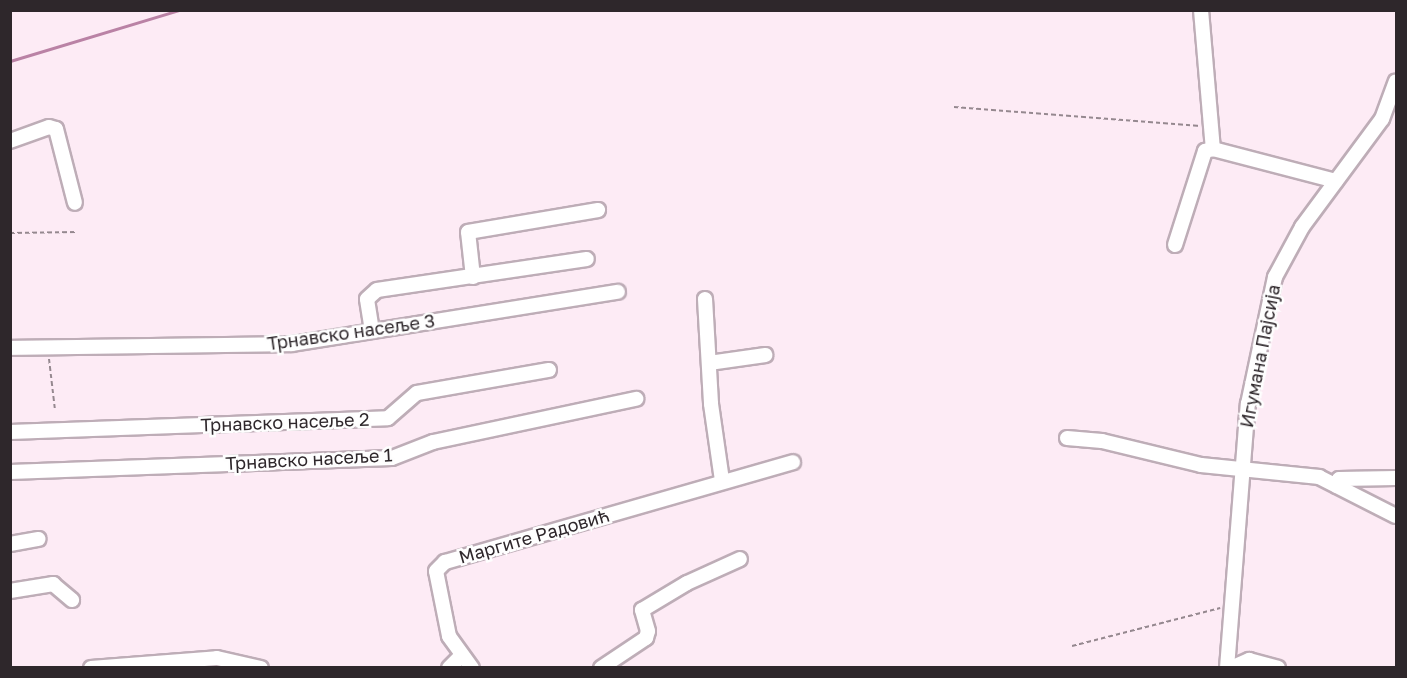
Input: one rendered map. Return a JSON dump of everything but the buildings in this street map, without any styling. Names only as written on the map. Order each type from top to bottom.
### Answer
[{"type":"street","points":[[1201,10],[1213,149]]},
{"type":"street","name":"Игумана Пајсија","points":[[1229,668],[1241,470],[1248,404],[1275,278],[1302,227],[1382,119],[1396,91]]},
{"type":"street","points":[[10,141],[49,127],[56,129],[75,203]]},
{"type":"street","points":[[1175,245],[1205,151],[1213,149],[1336,181]]},
{"type":"street","points":[[473,277],[468,232],[598,210]]},
{"type":"street","points":[[372,331],[367,299],[371,293],[587,259]]},
{"type":"street","name":"Трнавско насеље 3","points":[[10,348],[261,345],[372,331],[618,292]]},
{"type":"street","points":[[705,299],[709,363],[722,480]]},
{"type":"street","points":[[709,363],[765,355]]},
{"type":"street","name":"Трнавско насеље 2","points":[[10,432],[388,418],[417,393],[549,370]]},
{"type":"street","name":"Трнавско насеље 1","points":[[10,472],[392,458],[433,442],[636,399]]},
{"type":"street","points":[[1067,438],[1102,441],[1201,465],[1320,477],[1396,516]]},
{"type":"street","name":"Маргите Радовић","points":[[472,668],[461,657],[449,636],[436,571],[445,562],[722,480],[793,462]]},
{"type":"street","points":[[1337,486],[1340,479],[1396,478]]},
{"type":"street","points":[[10,544],[39,539]]},
{"type":"street","points":[[601,668],[646,638],[648,631],[642,610],[687,583],[740,559]]},
{"type":"street","points":[[10,591],[53,584],[72,600]]},
{"type":"street","points":[[449,668],[461,657]]},
{"type":"street","points":[[91,668],[217,658],[261,668]]},
{"type":"street","points":[[1229,668],[1249,660],[1278,668]]},
{"type":"path","points":[[954,108],[1212,127]]},
{"type":"path","points":[[10,232],[77,232]]},
{"type":"path","points":[[47,347],[56,410]]},
{"type":"path","points":[[1072,646],[1232,605]]},
{"type":"waterway","points":[[10,61],[179,10]]}]
